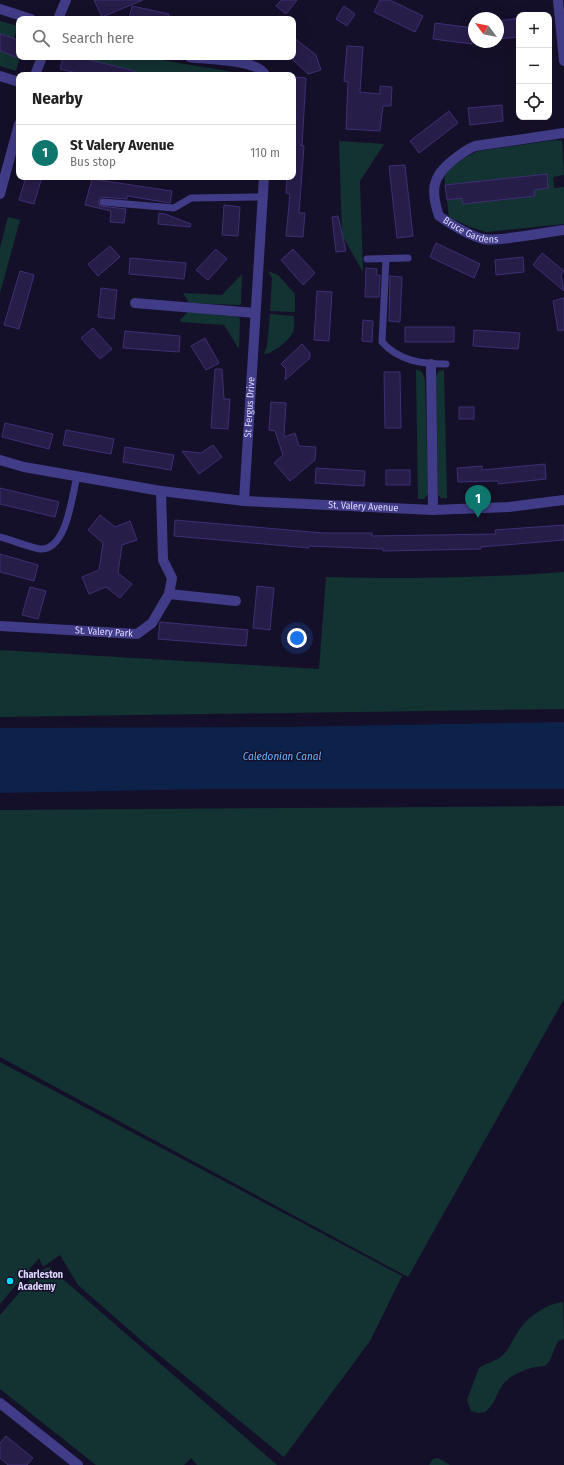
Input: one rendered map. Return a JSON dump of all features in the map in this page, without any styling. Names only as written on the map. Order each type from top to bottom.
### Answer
[{"type":"street","points":[[59,16],[66,0]]},
{"type":"street","points":[[558,0],[564,61]]},
{"type":"street","points":[[0,9],[22,16]]},
{"type":"street","points":[[36,72],[41,60]]},
{"type":"street","points":[[214,60],[256,66],[263,72]]},
{"type":"street","points":[[0,76],[16,81]]},
{"type":"street","name":"Bruce Gardens","points":[[564,133],[475,146],[466,150],[443,168],[437,175],[434,184],[439,216],[450,224],[477,236],[492,239],[564,230]]},
{"type":"street","points":[[0,194],[16,135]]},
{"type":"street","name":"St Fergus Drive","points":[[244,501],[264,180]]},
{"type":"street","points":[[135,303],[255,313]]},
{"type":"street","points":[[431,364],[433,510]]},
{"type":"street","name":"St. Valery Avenue","points":[[0,460],[24,467],[162,492],[244,501],[317,506],[433,510],[509,507],[564,500]]},
{"type":"street","points":[[162,492],[163,560],[172,578],[170,594],[236,601]]},
{"type":"street","name":"St. Valery Park","points":[[0,626],[137,634],[152,623],[170,594]]},
{"type":"street","points":[[0,1403],[78,1465]]},
{"type":"lane","points":[[103,202],[174,208],[191,198],[262,197]]},
{"type":"lane","points":[[367,259],[408,258]]},
{"type":"lane","points":[[386,259],[382,342],[389,350],[402,358],[414,362],[446,364]]},
{"type":"lane","points":[[0,537],[41,550],[52,547],[63,533],[76,476]]},
{"type":"green space","points":[[0,21],[16,25],[14,38],[16,44],[16,60],[19,60],[16,71],[0,66]]},
{"type":"green space","points":[[76,60],[161,60],[233,72],[73,72]]},
{"type":"green space","points":[[555,140],[562,141],[564,175],[553,177],[554,188],[564,187],[564,224],[486,232],[470,227],[449,217],[444,174],[464,158],[478,151]]},
{"type":"green space","points":[[339,141],[384,144],[360,181],[363,272],[342,235]]},
{"type":"green space","points":[[8,217],[20,220],[0,293],[0,248]]},
{"type":"green space","points":[[268,271],[278,275],[295,294],[295,312],[270,311],[272,278]]},
{"type":"green space","points":[[242,274],[241,304],[239,305],[189,303],[183,293],[222,295]]},
{"type":"green space","points":[[188,312],[238,317],[240,319],[239,349],[224,325],[181,322],[180,320]]},
{"type":"green space","points":[[270,314],[294,316],[294,328],[293,332],[285,342],[271,352],[264,354],[267,346]]},
{"type":"green space","points":[[416,369],[422,372],[425,380],[428,494],[424,499],[418,499]]},
{"type":"green space","points":[[444,370],[447,498],[441,498],[438,495],[436,376],[439,371]]},
{"type":"green space","points":[[564,572],[564,709],[0,717],[0,650],[319,669],[326,577],[445,578]]},
{"type":"green space","points":[[564,806],[564,999],[408,1277],[0,1057],[0,810]]},
{"type":"green space","points":[[0,1062],[402,1276],[370,1341],[284,1457],[142,1341],[78,1285],[60,1255],[43,1267],[39,1258],[0,1304]]},
{"type":"green space","points":[[49,1267],[277,1465],[197,1465],[191,1458],[184,1465],[96,1465],[0,1389],[0,1315],[36,1273]]},
{"type":"green space","points":[[563,1302],[564,1339],[558,1341],[549,1362],[545,1366],[534,1367],[515,1374],[505,1382],[489,1409],[485,1412],[478,1413],[471,1411],[467,1400],[479,1368],[503,1355],[522,1326],[532,1316],[550,1305]]},
{"type":"green space","points":[[438,1458],[450,1465],[429,1465],[433,1459]]},
{"type":"water","name":"Caledonian Canal","points":[[564,722],[564,789],[206,789],[0,793],[0,728],[286,727]]},
{"type":"building","points":[[94,0],[143,0],[104,16],[102,16]]},
{"type":"building","points":[[281,0],[297,0],[286,14],[276,6]]},
{"type":"building","points":[[380,0],[390,0],[423,16],[415,32],[374,12]]},
{"type":"building","points":[[132,6],[169,14],[169,16],[130,16]]},
{"type":"building","points":[[344,6],[355,14],[347,26],[336,19]]},
{"type":"building","points":[[516,18],[516,37],[504,38],[504,20]]},
{"type":"building","points":[[435,23],[468,27],[468,43],[433,39]]},
{"type":"building","points":[[0,34],[16,39],[16,57],[0,51]]},
{"type":"building","points":[[296,39],[316,55],[321,70],[308,74],[293,60],[296,60]]},
{"type":"building","points":[[347,46],[363,47],[360,92],[380,94],[380,86],[392,87],[391,106],[383,106],[380,131],[346,129],[348,82],[344,81]]},
{"type":"building","points":[[62,60],[90,60],[135,71],[72,72],[60,69]]},
{"type":"building","points":[[296,77],[306,78],[302,145],[300,145],[304,146],[299,213],[305,213],[303,237],[286,236],[290,194],[286,193],[287,180],[296,180]]},
{"type":"building","points":[[502,105],[503,121],[470,125],[468,108]]},
{"type":"building","points":[[449,111],[458,123],[419,153],[410,141]]},
{"type":"building","points":[[405,165],[413,236],[397,238],[389,166]]},
{"type":"building","points":[[547,174],[548,188],[534,190],[535,196],[463,204],[462,198],[447,200],[445,185]]},
{"type":"building","points":[[25,180],[41,180],[34,204],[19,200]]},
{"type":"building","points":[[92,180],[172,191],[170,203],[127,196],[127,199],[101,197],[98,201],[100,206],[126,209],[124,223],[110,222],[111,211],[85,205]]},
{"type":"building","points":[[224,205],[240,207],[238,236],[222,235]]},
{"type":"building","points":[[159,213],[191,224],[190,227],[158,224]]},
{"type":"building","points":[[338,216],[346,251],[336,252],[332,217]]},
{"type":"building","points":[[436,243],[480,264],[474,278],[430,257]]},
{"type":"building","points":[[110,246],[120,257],[98,276],[88,264]]},
{"type":"building","points":[[216,249],[227,259],[208,280],[196,270]]},
{"type":"building","points":[[293,249],[315,273],[303,285],[281,260]]},
{"type":"building","points":[[542,253],[564,271],[561,275],[564,291],[533,265]]},
{"type":"building","points":[[523,257],[524,272],[496,275],[495,260]]},
{"type":"building","points":[[130,258],[186,263],[184,279],[129,274]]},
{"type":"building","points":[[366,268],[377,269],[376,275],[380,275],[379,297],[365,297]]},
{"type":"building","points":[[20,271],[34,275],[19,329],[4,325]]},
{"type":"building","points":[[390,276],[402,277],[400,322],[389,321]]},
{"type":"building","points":[[101,288],[117,290],[114,319],[98,317]]},
{"type":"building","points":[[317,291],[332,292],[329,341],[314,340]]},
{"type":"building","points":[[564,298],[564,330],[558,331],[553,301]]},
{"type":"building","points":[[363,320],[373,321],[372,342],[362,341]]},
{"type":"building","points":[[405,327],[454,327],[454,342],[405,342]]},
{"type":"building","points":[[93,328],[112,349],[100,359],[81,338]]},
{"type":"building","points":[[474,330],[520,333],[518,349],[473,346]]},
{"type":"building","points":[[125,331],[180,336],[179,352],[123,348]]},
{"type":"building","points":[[205,338],[219,363],[206,370],[191,346]]},
{"type":"building","points":[[302,344],[310,353],[310,358],[285,380],[286,369],[281,364]]},
{"type":"building","points":[[215,369],[222,369],[224,399],[230,399],[228,429],[211,428]]},
{"type":"building","points":[[384,372],[400,372],[401,428],[385,428]]},
{"type":"building","points":[[271,402],[286,403],[284,437],[295,433],[299,446],[316,447],[315,460],[290,481],[274,463],[283,455],[275,431],[269,430]]},
{"type":"building","points":[[459,407],[474,407],[474,419],[459,419]]},
{"type":"building","points":[[5,423],[53,434],[49,449],[2,437]]},
{"type":"building","points":[[66,430],[114,439],[111,454],[63,445]]},
{"type":"building","points":[[213,445],[222,457],[199,474],[182,451],[201,453]]},
{"type":"building","points":[[125,447],[174,455],[171,470],[123,462]]},
{"type":"building","points":[[545,464],[546,479],[498,484],[498,481],[458,482],[457,468],[482,466],[482,470]]},
{"type":"building","points":[[316,468],[365,471],[364,486],[315,483]]},
{"type":"building","points":[[386,470],[410,470],[410,485],[386,485]]},
{"type":"building","points":[[0,488],[59,502],[55,517],[0,504]]},
{"type":"building","points":[[100,515],[115,527],[130,521],[137,540],[122,545],[118,573],[132,584],[120,598],[106,587],[89,594],[82,577],[99,570],[103,543],[88,530]]},
{"type":"building","points":[[175,520],[323,533],[372,533],[372,536],[496,534],[495,530],[564,525],[564,540],[481,547],[481,549],[383,551],[383,549],[309,546],[309,548],[174,536]]},
{"type":"building","points":[[0,554],[38,565],[34,581],[0,572]]},
{"type":"building","points":[[257,586],[274,588],[270,630],[253,628]]},
{"type":"building","points":[[30,587],[46,591],[38,619],[22,615]]},
{"type":"building","points":[[160,622],[248,630],[246,646],[158,639]]},
{"type":"building","points":[[6,1436],[33,1458],[27,1465],[8,1465],[0,1458],[0,1443]]},
{"type":"place","name":"St Valery Avenue","points":[[478,518]]},
{"type":"place","name":"Charleston Academy","points":[[10,1281]]}]
